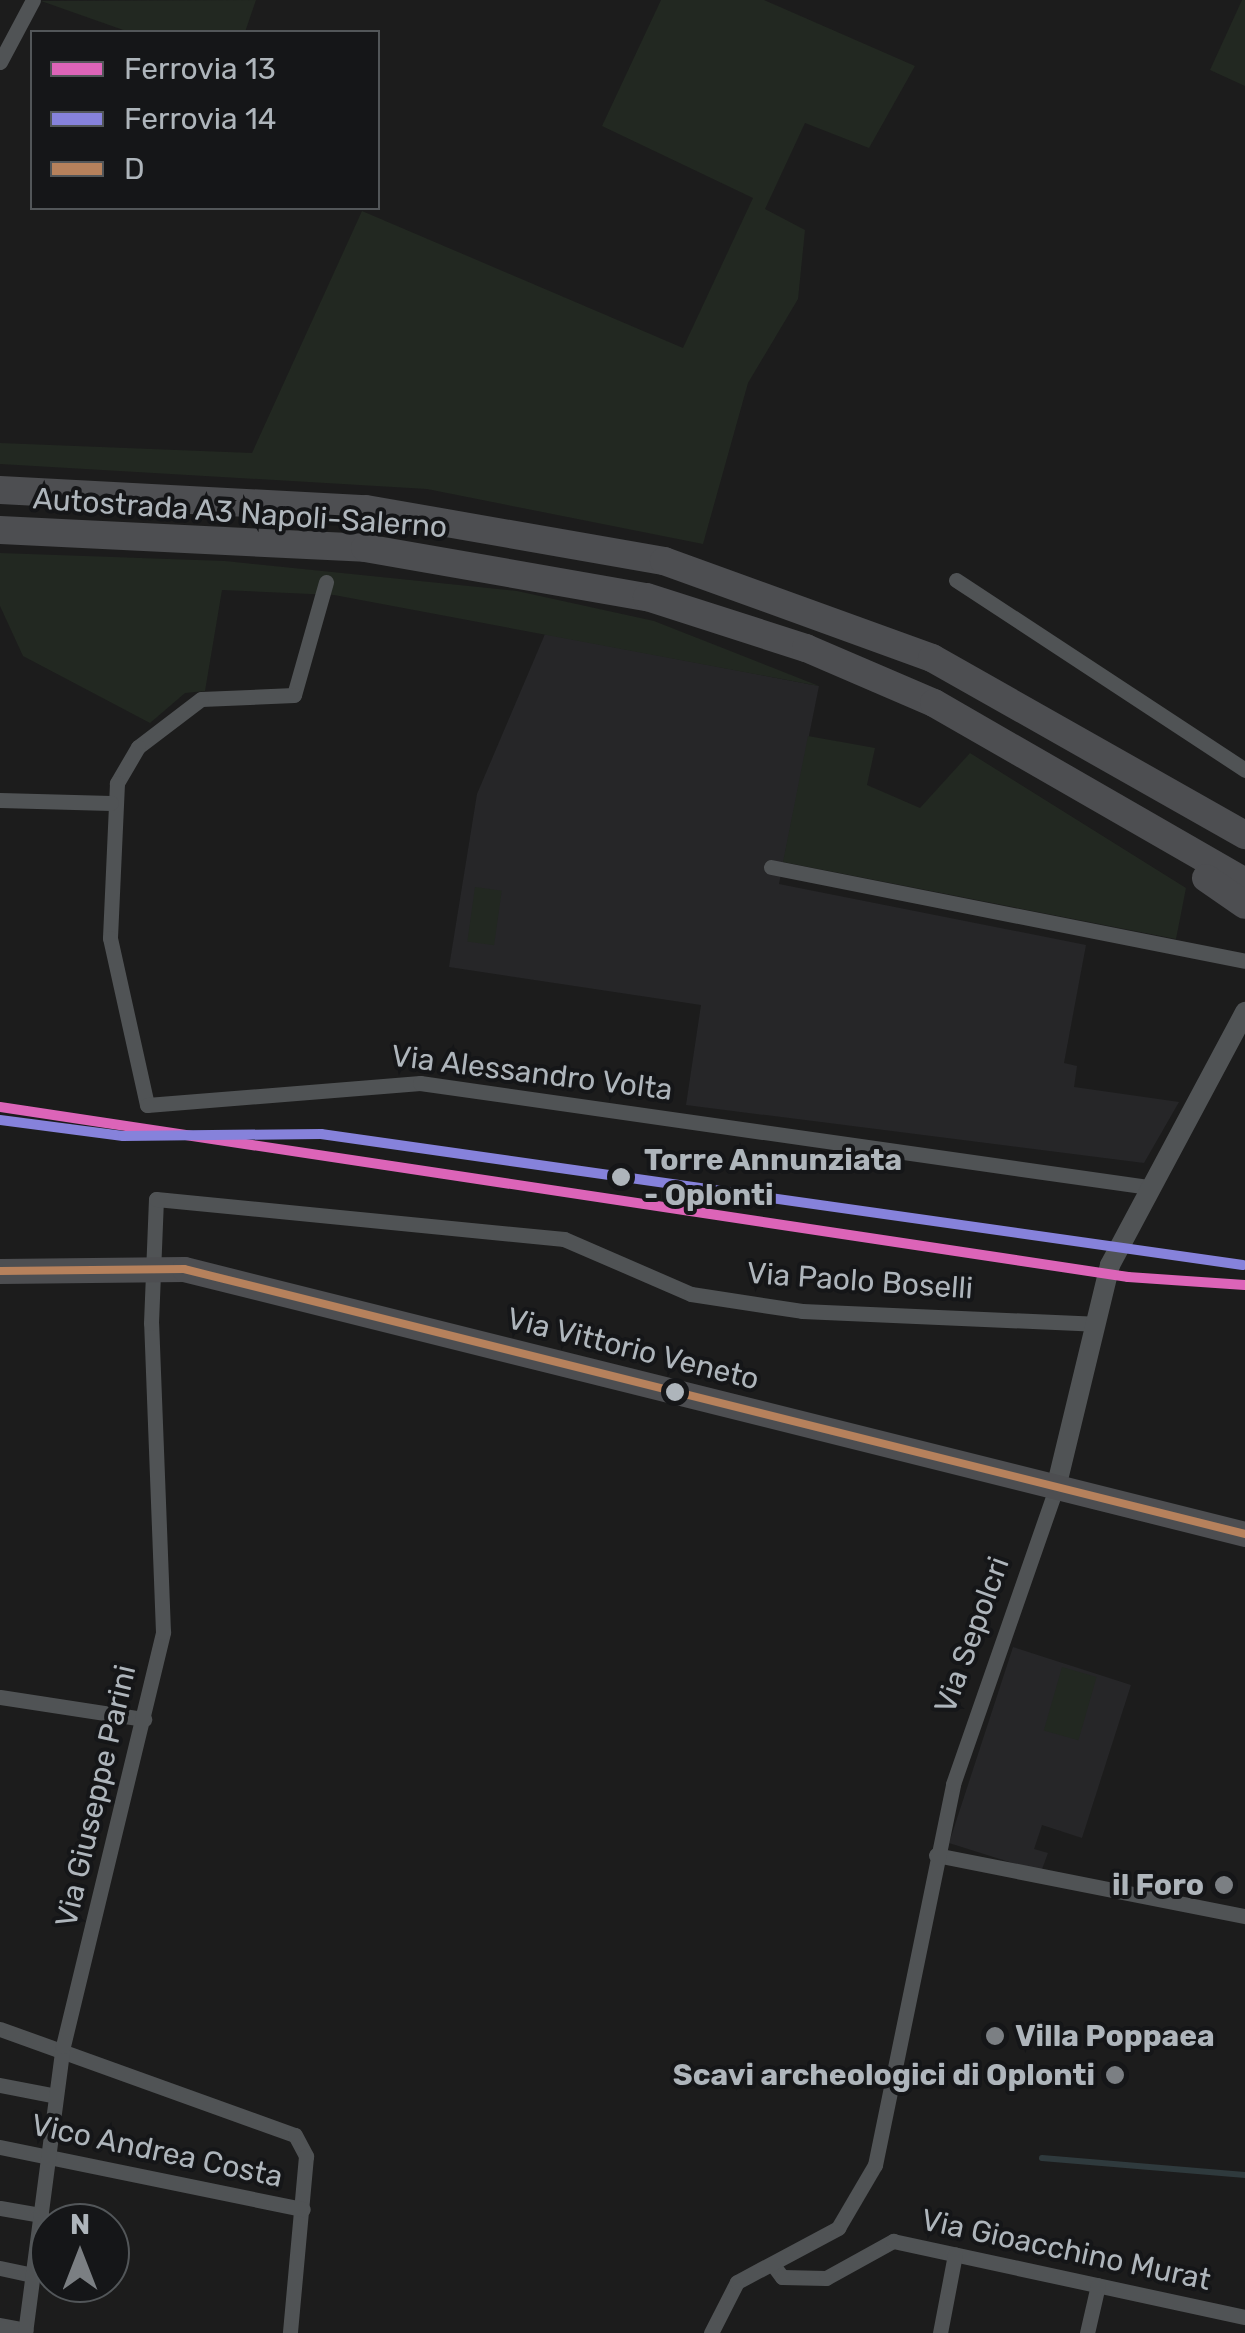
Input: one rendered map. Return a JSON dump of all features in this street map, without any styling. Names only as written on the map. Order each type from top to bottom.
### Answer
[{"type":"highway","name":"Autostrada A3 Napoli-Salerno","points":[[0,490],[366,509],[664,561],[932,658],[1245,835]]},
{"type":"highway","name":"Autostrada A3 Napoli-Salerno","points":[[0,530],[364,548],[647,597],[899,687],[1117,803],[1245,882]]},
{"type":"highway","points":[[1117,803],[1245,906]]},
{"type":"main road","name":"Via Vittorio Veneto","points":[[0,1271],[151,1267],[1245,1534]]},
{"type":"street","points":[[0,62],[33,0]]},
{"type":"street","points":[[956,580],[1245,770]]},
{"type":"street","name":"Via Alessandro Volta","points":[[326,582],[294,694],[201,699],[181,709],[138,748],[111,803],[113,966],[151,1107],[420,1083],[1148,1187]]},
{"type":"street","points":[[0,800],[111,803]]},
{"type":"street","points":[[771,867],[1245,961]]},
{"type":"street","name":"Via Sepolcri","points":[[711,2333],[726,2293],[838,2228],[875,2165],[936,1855],[984,1678],[1056,1488],[1110,1265],[1148,1187],[1245,1012]]},
{"type":"street","name":"Via Paolo Boselli","points":[[156,1199],[564,1239],[691,1294],[802,1311],[1094,1324]]},
{"type":"street","name":"Via Giuseppe Parini","points":[[43,2203],[63,2046],[144,1718],[165,1614],[151,1267],[156,1199]]},
{"type":"street","points":[[0,1697],[144,1718]]},
{"type":"street","points":[[936,1855],[1245,1916]]},
{"type":"street","points":[[0,2029],[63,2046],[267,2118],[294,2134],[306,2156],[290,2333]]},
{"type":"street","points":[[0,2085],[56,2096]]},
{"type":"street","name":"Vico Andrea Costa","points":[[0,2147],[303,2209]]},
{"type":"street","points":[[0,2208],[30,2213]]},
{"type":"street","name":"Via Gioacchino Murat","points":[[773,2265],[803,2282],[826,2278],[879,2242],[955,2254],[1245,2317]]},
{"type":"street","points":[[940,2333],[955,2254]]},
{"type":"street","points":[[0,2268],[30,2273]]},
{"type":"street","points":[[1087,2333],[1098,2285]]},
{"type":"street","name":"Via Giuseppe Parini","points":[[25,2332],[30,2296]]},
{"type":"street","points":[[0,2325],[25,2332]]},
{"type":"shaded area","points":[[256,0],[246,30],[123,30],[41,1]]},
{"type":"shaded area","points":[[661,0],[764,0],[915,66],[869,148],[805,123],[765,209],[805,230],[798,299],[748,383],[703,544],[427,489],[0,464],[0,443],[252,453],[362,211],[683,348],[753,198],[602,126]]},
{"type":"shaded area","points":[[1245,0],[1245,86],[1210,70]]},
{"type":"shaded area","points":[[0,553],[225,561],[517,591],[654,621],[819,686],[334,595],[222,590],[205,691],[185,693],[150,723],[23,656],[0,606]]},
{"type":"shaded area","points":[[545,634],[819,686],[779,884],[1086,945],[1064,1063],[1077,1066],[1074,1087],[1179,1102],[1144,1163],[686,1105],[701,1005],[449,967],[477,794]]},
{"type":"shaded area","points":[[808,736],[875,748],[867,785],[920,808],[970,753],[1186,888],[1176,939],[783,862]]},
{"type":"shaded area","points":[[475,887],[502,891],[494,945],[467,941]]},
{"type":"shaded area","points":[[1013,1647],[1131,1685],[1082,1838],[1042,1825],[1034,1849],[1048,1853],[1041,1872],[949,1843]]},
{"type":"shaded area","points":[[1062,1667],[1097,1677],[1078,1740],[1044,1730]]},
{"type":"waterway","points":[[1042,2158],[1245,2175]]},
{"type":"rail line","name":"13","points":[[0,1107],[1128,1277],[1245,1285]]},
{"type":"rail line","name":"14","points":[[0,1120],[123,1136],[321,1134],[1243,1265]]},
{"type":"transit line","name":"D","points":[[0,1271],[184,1269],[1245,1534]]},
{"type":"place","name":"Torre Annunziata - Oplonti","points":[[621,1177]]},
{"type":"place","name":"il Foro","points":[[1224,1885]]},
{"type":"place","name":"Villa Poppaea","points":[[995,2036]]},
{"type":"place","name":"Scavi archeologici di Oplonti","points":[[1115,2075]]}]
